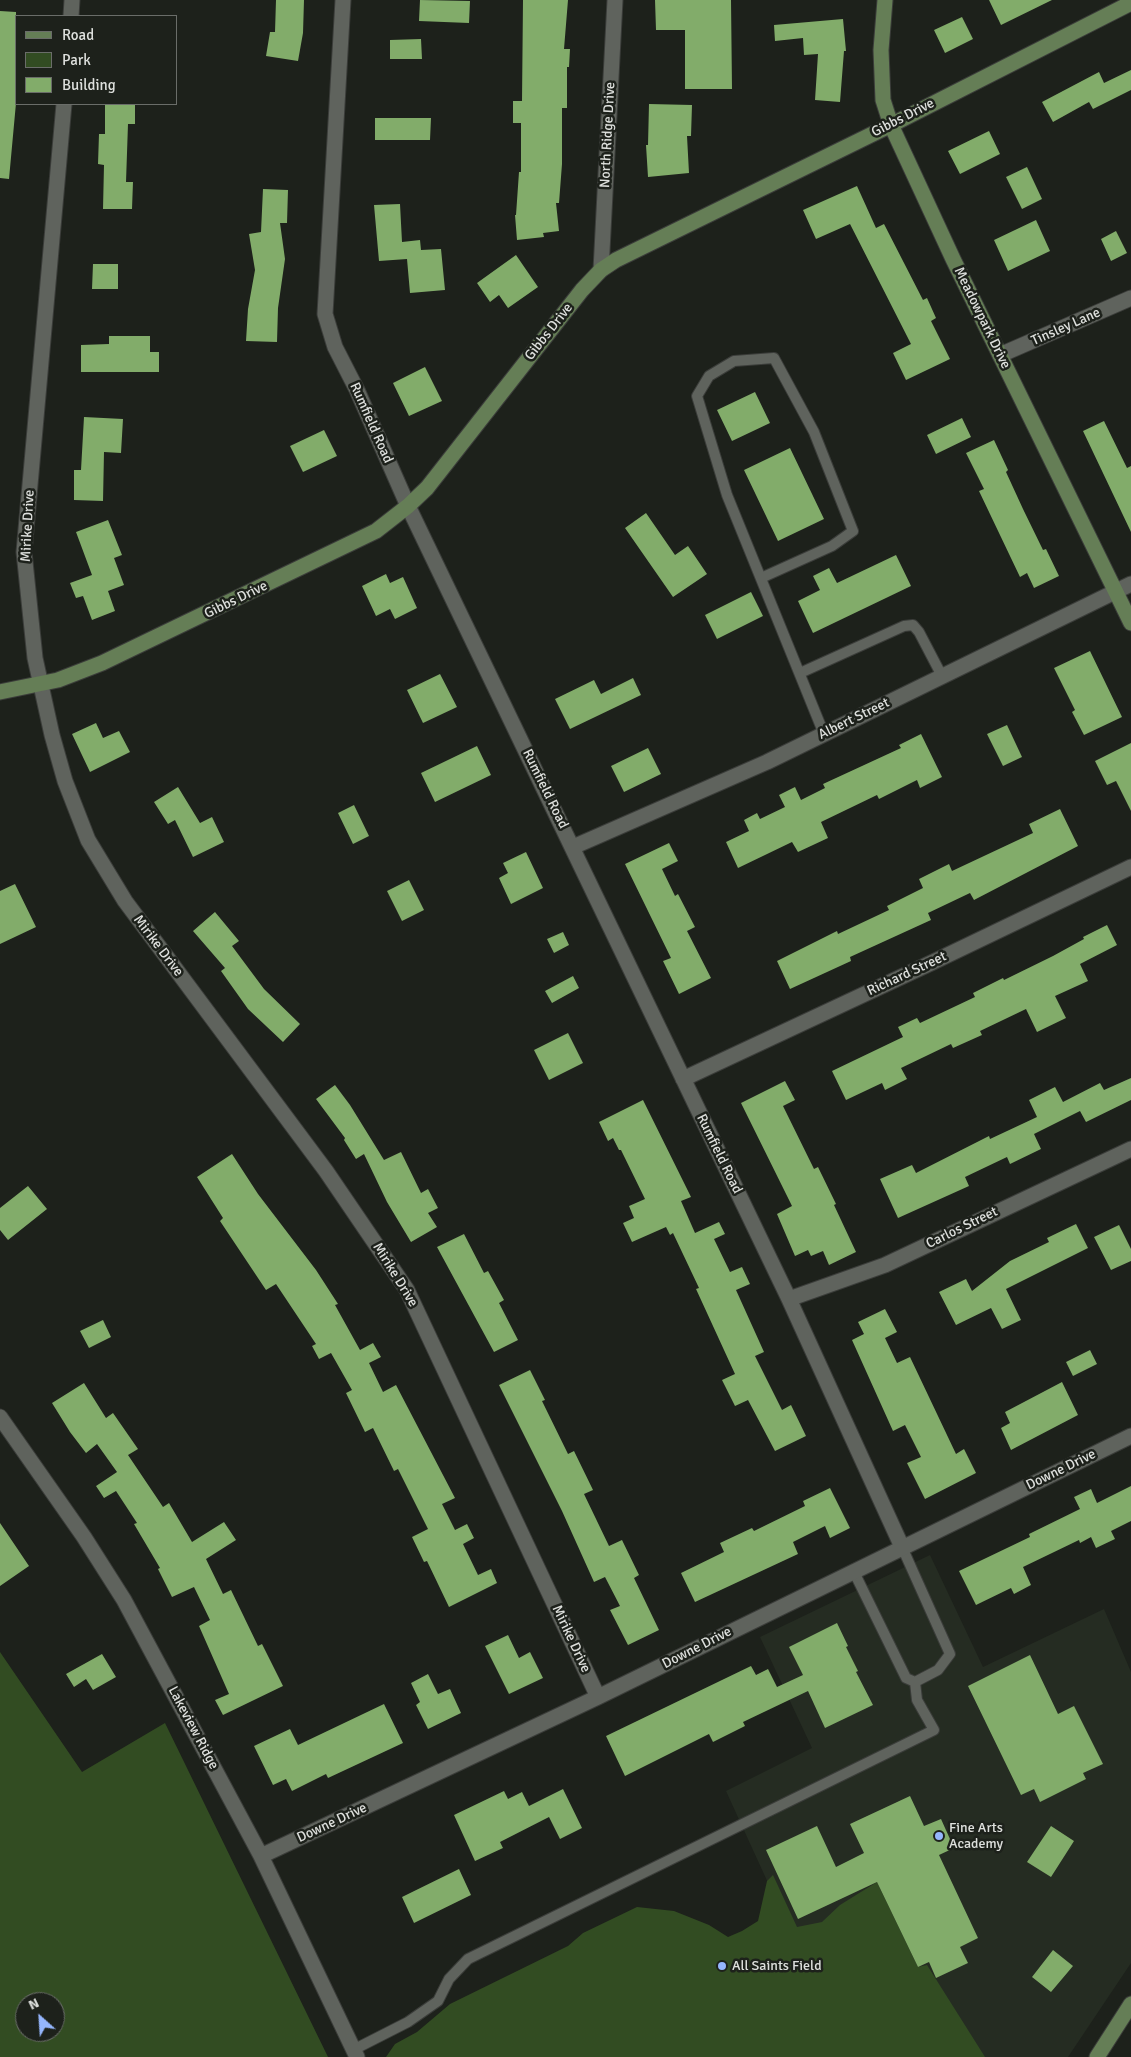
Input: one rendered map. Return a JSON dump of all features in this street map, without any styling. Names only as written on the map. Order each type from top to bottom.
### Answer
[{"type":"street","points":[[71,15],[72,0]]},
{"type":"street","name":"Rumfield Road","points":[[344,0],[325,314],[335,347],[357,390],[408,506],[789,1299],[902,1547]]},
{"type":"street","name":"North Ridge Drive","points":[[601,270],[615,0]]},
{"type":"street","name":"Meadowpark Drive","points":[[885,0],[881,50],[882,84],[883,100],[891,125],[953,259],[1131,622]]},
{"type":"street","name":"Gibbs Drive","points":[[0,692],[58,680],[102,663],[376,531],[408,506],[427,488],[564,313],[601,270],[616,260],[891,125],[1131,4]]},
{"type":"street","name":"Mirike Drive","points":[[64,105],[24,552],[35,658],[52,735],[65,781],[88,840],[125,901],[326,1171],[407,1290],[598,1697]]},
{"type":"street","name":"Tinsley Lane","points":[[1000,355],[1131,298]]},
{"type":"street","name":"Albert Street","points":[[573,847],[767,762],[1131,584]]},
{"type":"street","name":"Richard Street","points":[[683,1079],[932,964],[1131,868]]},
{"type":"street","name":"Carlos Street","points":[[789,1299],[885,1265],[1131,1149]]},
{"type":"street","name":"Lakeview Ridge","points":[[0,1416],[84,1536],[124,1600],[261,1856],[355,2054]]},
{"type":"street","name":"Downe Drive","points":[[261,1856],[598,1697],[751,1620],[854,1572],[1131,1436]]},
{"type":"street","points":[[1097,2057],[1131,2004]]},
{"type":"lane","points":[[761,578],[832,546],[853,530],[814,432],[774,358],[734,361],[709,376],[697,396],[726,495],[824,734]]},
{"type":"lane","points":[[800,673],[904,626],[913,625],[942,676]]},
{"type":"lane","points":[[902,1547],[950,1654],[938,1670],[915,1682]]},
{"type":"lane","points":[[854,1572],[906,1678],[915,1682]]},
{"type":"lane","points":[[355,2054],[438,2002],[449,1979],[468,1958],[934,1730],[917,1700],[915,1682]]},
{"type":"shaded area","name":"Fine Arts Academy","points":[[930,1555],[983,1667],[1104,1609],[1131,1672],[1131,1963],[1068,2057],[966,2057],[796,1944],[726,1791],[812,1748],[760,1637]]},
{"type":"green space","points":[[0,1652],[82,1772],[165,1723],[328,2057],[0,2057]]},
{"type":"green space","name":"All Saints Field","points":[[773,1875],[797,1927],[822,1922],[840,1905],[877,1882],[918,1967],[927,1965],[985,2057],[386,2057],[395,2044],[417,2032],[450,2004],[568,1946],[583,1933],[637,1907],[674,1911],[709,1925],[728,1937],[742,1931],[758,1921],[767,1881]]},
{"type":"building","points":[[276,0],[304,0],[303,33],[298,61],[266,56],[270,32],[275,32]]},
{"type":"building","points":[[420,0],[470,1],[469,23],[419,21]]},
{"type":"building","points":[[523,0],[568,0],[564,49],[570,49],[569,67],[567,67],[567,108],[562,108],[562,164],[559,203],[556,203],[559,231],[543,233],[544,237],[517,240],[515,215],[519,172],[521,172],[521,123],[513,123],[513,101],[522,101]]},
{"type":"building","points":[[655,0],[731,0],[732,89],[685,89],[685,30],[656,30]]},
{"type":"building","points":[[989,0],[1052,0],[1001,25]]},
{"type":"building","points":[[0,11],[16,12],[16,15],[16,105],[9,179],[0,178]]},
{"type":"building","points":[[962,17],[973,39],[945,53],[934,30]]},
{"type":"building","points":[[843,19],[846,51],[844,51],[840,102],[815,100],[818,54],[804,55],[803,38],[775,41],[774,25]]},
{"type":"building","points":[[421,39],[422,59],[390,59],[390,40]]},
{"type":"building","points":[[1131,70],[1131,90],[1093,109],[1089,102],[1053,122],[1042,102],[1099,72],[1104,83]]},
{"type":"building","points":[[649,104],[692,105],[691,136],[687,136],[689,173],[648,177],[646,145],[648,145]]},
{"type":"building","points":[[105,105],[135,105],[135,124],[128,124],[126,182],[133,182],[132,209],[103,209],[104,165],[98,164],[99,134],[105,134]]},
{"type":"building","points":[[375,118],[431,118],[430,140],[375,140]]},
{"type":"building","points":[[989,131],[1000,154],[960,174],[948,151]]},
{"type":"building","points":[[1027,167],[1042,199],[1022,209],[1006,177]]},
{"type":"building","points":[[857,186],[876,228],[884,224],[923,300],[927,298],[936,318],[931,321],[950,359],[906,380],[893,353],[911,344],[850,224],[816,239],[803,210]]},
{"type":"building","points":[[263,189],[288,190],[287,223],[280,223],[285,259],[278,308],[277,342],[246,341],[248,309],[255,270],[249,234],[261,232]]},
{"type":"building","points":[[400,204],[402,242],[420,240],[421,250],[441,249],[445,290],[410,293],[407,259],[379,261],[374,205]]},
{"type":"building","points":[[1036,220],[1050,251],[1008,271],[994,240]]},
{"type":"building","points":[[1116,231],[1127,253],[1111,261],[1101,239]]},
{"type":"building","points":[[516,255],[538,287],[508,308],[499,295],[490,302],[477,283]]},
{"type":"building","points":[[93,264],[118,264],[118,289],[92,289]]},
{"type":"building","points":[[109,336],[150,336],[150,352],[159,352],[159,372],[81,372],[81,345],[109,344]]},
{"type":"building","points":[[425,367],[442,401],[409,416],[393,383]]},
{"type":"building","points":[[755,392],[770,423],[732,441],[717,410]]},
{"type":"building","points":[[84,417],[123,419],[121,453],[104,452],[103,501],[74,500],[74,470],[81,470]]},
{"type":"building","points":[[962,418],[971,437],[936,454],[927,435]]},
{"type":"building","points":[[1104,421],[1127,468],[1131,466],[1131,532],[1083,431]]},
{"type":"building","points":[[324,430],[337,456],[303,472],[290,446]]},
{"type":"building","points":[[994,440],[1023,509],[1043,550],[1046,549],[1059,576],[1034,588],[1027,573],[1020,577],[979,491],[984,489],[966,453]]},
{"type":"building","points":[[790,448],[824,519],[778,541],[744,470]]},
{"type":"building","points":[[646,513],[675,555],[688,546],[707,574],[673,597],[625,528]]},
{"type":"building","points":[[108,520],[122,555],[114,558],[124,585],[108,591],[115,611],[92,620],[83,596],[76,598],[70,583],[92,575],[76,532]]},
{"type":"building","points":[[896,555],[911,586],[813,633],[798,601],[820,590],[813,576],[829,568],[837,583]]},
{"type":"building","points":[[386,574],[390,583],[403,577],[417,608],[395,619],[390,609],[376,616],[362,586]]},
{"type":"building","points":[[751,592],[763,616],[717,639],[705,615]]},
{"type":"building","points":[[1090,651],[1122,717],[1084,735],[1072,712],[1075,710],[1054,668]]},
{"type":"building","points":[[440,674],[457,707],[423,723],[407,690]]},
{"type":"building","points":[[633,678],[641,695],[570,729],[555,699],[594,680],[601,694]]},
{"type":"building","points":[[96,723],[103,738],[119,731],[130,752],[90,772],[72,734]]},
{"type":"building","points":[[1007,725],[1022,757],[1003,766],[987,734]]},
{"type":"building","points":[[921,734],[942,777],[920,788],[917,780],[879,799],[877,795],[821,822],[828,838],[798,852],[792,842],[738,868],[726,842],[749,831],[744,820],[757,813],[760,819],[785,807],[779,795],[795,787],[801,800],[825,788],[823,784],[901,748],[899,745]]},
{"type":"building","points":[[1131,743],[1131,811],[1116,781],[1107,785],[1095,761]]},
{"type":"building","points":[[477,746],[491,775],[435,802],[421,773]]},
{"type":"building","points":[[648,748],[661,774],[624,792],[611,766]]},
{"type":"building","points":[[178,787],[200,823],[212,817],[224,842],[193,857],[175,820],[168,824],[154,802]]},
{"type":"building","points":[[354,805],[369,836],[353,844],[338,813]]},
{"type":"building","points":[[1060,809],[1078,846],[974,900],[970,893],[928,913],[931,920],[850,957],[851,961],[790,989],[777,961],[837,931],[838,934],[889,910],[887,906],[923,888],[919,879],[949,864],[952,871],[1033,833],[1029,824]]},
{"type":"building","points":[[669,843],[678,861],[662,869],[675,896],[678,894],[695,927],[687,931],[711,978],[679,994],[663,961],[671,958],[625,864]]},
{"type":"building","points":[[526,852],[543,888],[511,904],[499,878],[508,873],[503,863]]},
{"type":"building","points":[[409,880],[424,910],[402,921],[387,891]]},
{"type":"building","points":[[15,884],[36,927],[0,944],[0,891]]},
{"type":"building","points":[[215,912],[239,941],[232,946],[264,989],[300,1024],[283,1042],[248,1009],[221,971],[225,968],[193,931]]},
{"type":"building","points":[[1107,925],[1117,945],[1080,964],[1088,981],[1055,996],[1066,1018],[1037,1032],[1026,1009],[980,1031],[982,1035],[953,1048],[951,1044],[901,1068],[907,1079],[885,1090],[882,1083],[846,1100],[832,1071],[903,1037],[898,1027],[917,1018],[920,1023],[975,997],[973,993],[1053,956],[1084,939],[1083,937]]},
{"type":"building","points":[[563,932],[569,945],[554,953],[547,939]]},
{"type":"building","points":[[573,976],[579,988],[552,1003],[545,991]]},
{"type":"building","points":[[568,1033],[583,1063],[549,1080],[534,1050]]},
{"type":"building","points":[[1131,1078],[1131,1100],[1086,1122],[1080,1111],[1034,1134],[1041,1149],[1010,1164],[1007,1157],[965,1177],[969,1186],[898,1218],[880,1179],[912,1165],[916,1173],[989,1136],[990,1139],[1037,1117],[1029,1100],[1055,1087],[1063,1102],[1100,1083],[1104,1090]]},
{"type":"building","points":[[785,1081],[795,1100],[783,1106],[814,1169],[818,1167],[856,1252],[829,1265],[823,1251],[811,1256],[808,1250],[795,1256],[777,1214],[792,1206],[741,1103]]},
{"type":"building","points":[[335,1085],[350,1105],[384,1160],[401,1152],[421,1193],[428,1189],[438,1208],[428,1213],[437,1227],[411,1242],[387,1202],[364,1154],[356,1159],[344,1140],[345,1138],[316,1099]]},
{"type":"building","points":[[643,1100],[691,1197],[681,1201],[695,1233],[719,1222],[725,1234],[714,1239],[730,1272],[742,1267],[750,1284],[736,1290],[764,1352],[755,1356],[782,1410],[791,1405],[806,1436],[775,1451],[748,1400],[735,1406],[722,1380],[735,1374],[696,1289],[699,1288],[673,1233],[670,1235],[666,1227],[632,1242],[623,1223],[634,1218],[629,1206],[645,1199],[621,1150],[619,1150],[613,1138],[608,1141],[599,1122]]},
{"type":"building","points":[[232,1154],[258,1194],[316,1270],[338,1304],[335,1305],[360,1350],[373,1343],[381,1357],[369,1363],[383,1392],[396,1385],[455,1498],[442,1504],[455,1530],[467,1524],[474,1538],[463,1544],[478,1575],[491,1569],[497,1583],[449,1607],[427,1561],[424,1562],[412,1537],[428,1529],[398,1469],[394,1471],[373,1428],[365,1432],[346,1393],[352,1390],[331,1353],[319,1359],[312,1346],[316,1344],[276,1284],[266,1290],[220,1221],[223,1218],[197,1177]]},
{"type":"building","points":[[28,1186],[47,1209],[8,1240],[0,1230],[0,1208]]},
{"type":"building","points":[[1076,1224],[1088,1248],[1006,1289],[1021,1320],[1002,1329],[991,1308],[956,1325],[939,1292],[966,1279],[972,1291],[1010,1261],[1049,1242],[1047,1238]]},
{"type":"building","points":[[1119,1225],[1131,1249],[1131,1261],[1111,1270],[1094,1237]]},
{"type":"building","points":[[464,1234],[484,1273],[488,1271],[504,1300],[499,1303],[518,1340],[494,1352],[437,1247]]},
{"type":"building","points":[[885,1309],[897,1332],[885,1338],[897,1363],[910,1357],[956,1454],[964,1449],[976,1473],[925,1499],[907,1463],[921,1457],[905,1425],[893,1431],[852,1340],[864,1334],[858,1322]]},
{"type":"building","points":[[103,1320],[111,1337],[89,1348],[80,1331]]},
{"type":"building","points":[[1090,1350],[1097,1364],[1073,1376],[1066,1362]]},
{"type":"building","points":[[530,1370],[545,1400],[542,1401],[568,1454],[574,1451],[593,1490],[584,1494],[609,1546],[622,1540],[639,1575],[634,1578],[659,1630],[628,1645],[610,1610],[620,1606],[605,1577],[594,1582],[562,1511],[499,1385]]},
{"type":"building","points":[[1062,1382],[1078,1415],[1011,1450],[1001,1428],[1010,1423],[1005,1412]]},
{"type":"building","points":[[84,1383],[106,1418],[113,1413],[138,1449],[128,1455],[163,1507],[169,1503],[192,1542],[224,1522],[236,1540],[206,1559],[223,1594],[231,1590],[258,1646],[262,1644],[283,1686],[223,1715],[215,1700],[229,1694],[199,1626],[210,1620],[194,1587],[172,1597],[158,1569],[160,1568],[134,1524],[137,1523],[116,1491],[104,1498],[96,1486],[117,1472],[97,1444],[86,1453],[52,1403]]},
{"type":"building","points":[[1131,1486],[1131,1521],[1111,1531],[1115,1539],[1096,1548],[1091,1537],[1080,1543],[1079,1540],[1023,1567],[1031,1585],[1014,1594],[1011,1588],[976,1605],[959,1571],[1030,1537],[1029,1534],[1080,1509],[1074,1497],[1091,1489],[1097,1503]]},
{"type":"building","points":[[830,1488],[850,1528],[830,1538],[825,1526],[793,1542],[798,1554],[695,1602],[681,1573],[724,1552],[720,1543],[752,1528],[754,1531],[805,1506],[803,1501]]},
{"type":"building","points":[[0,1523],[29,1566],[0,1586]]},
{"type":"building","points":[[837,1623],[858,1671],[856,1672],[873,1705],[825,1728],[808,1691],[743,1722],[745,1726],[713,1742],[709,1734],[625,1776],[606,1736],[751,1666],[756,1675],[768,1669],[777,1687],[803,1675],[789,1647]]},
{"type":"building","points":[[508,1635],[519,1658],[530,1652],[543,1678],[509,1694],[485,1646]]},
{"type":"building","points":[[102,1654],[116,1677],[93,1690],[86,1679],[74,1687],[66,1674]]},
{"type":"building","points":[[1030,1655],[1058,1714],[1074,1706],[1103,1764],[1083,1773],[1086,1779],[1040,1802],[1034,1789],[1021,1795],[968,1686]]},
{"type":"building","points":[[428,1674],[438,1694],[450,1689],[461,1713],[428,1729],[416,1705],[420,1702],[411,1683]]},
{"type":"building","points":[[384,1704],[403,1743],[328,1778],[326,1774],[292,1791],[286,1779],[273,1785],[254,1746],[290,1729],[298,1745]]},
{"type":"building","points":[[563,1789],[582,1828],[560,1839],[549,1817],[500,1842],[503,1848],[475,1861],[454,1815],[504,1791],[508,1799],[522,1792],[529,1806]]},
{"type":"building","points":[[910,1796],[924,1826],[941,1819],[954,1848],[939,1855],[978,1938],[960,1947],[968,1963],[936,1978],[929,1962],[918,1967],[877,1882],[798,1919],[766,1850],[817,1826],[836,1867],[864,1853],[850,1824]]},
{"type":"building","points":[[1051,1826],[1074,1841],[1051,1877],[1027,1862]]},
{"type":"building","points":[[459,1869],[471,1895],[414,1923],[402,1897]]},
{"type":"building","points":[[1053,1950],[1073,1966],[1051,1992],[1032,1977]]},
{"type":"place","name":"Fine Arts Academy","points":[[939,1836]]},
{"type":"place","name":"All Saints Field","points":[[722,1966]]}]
